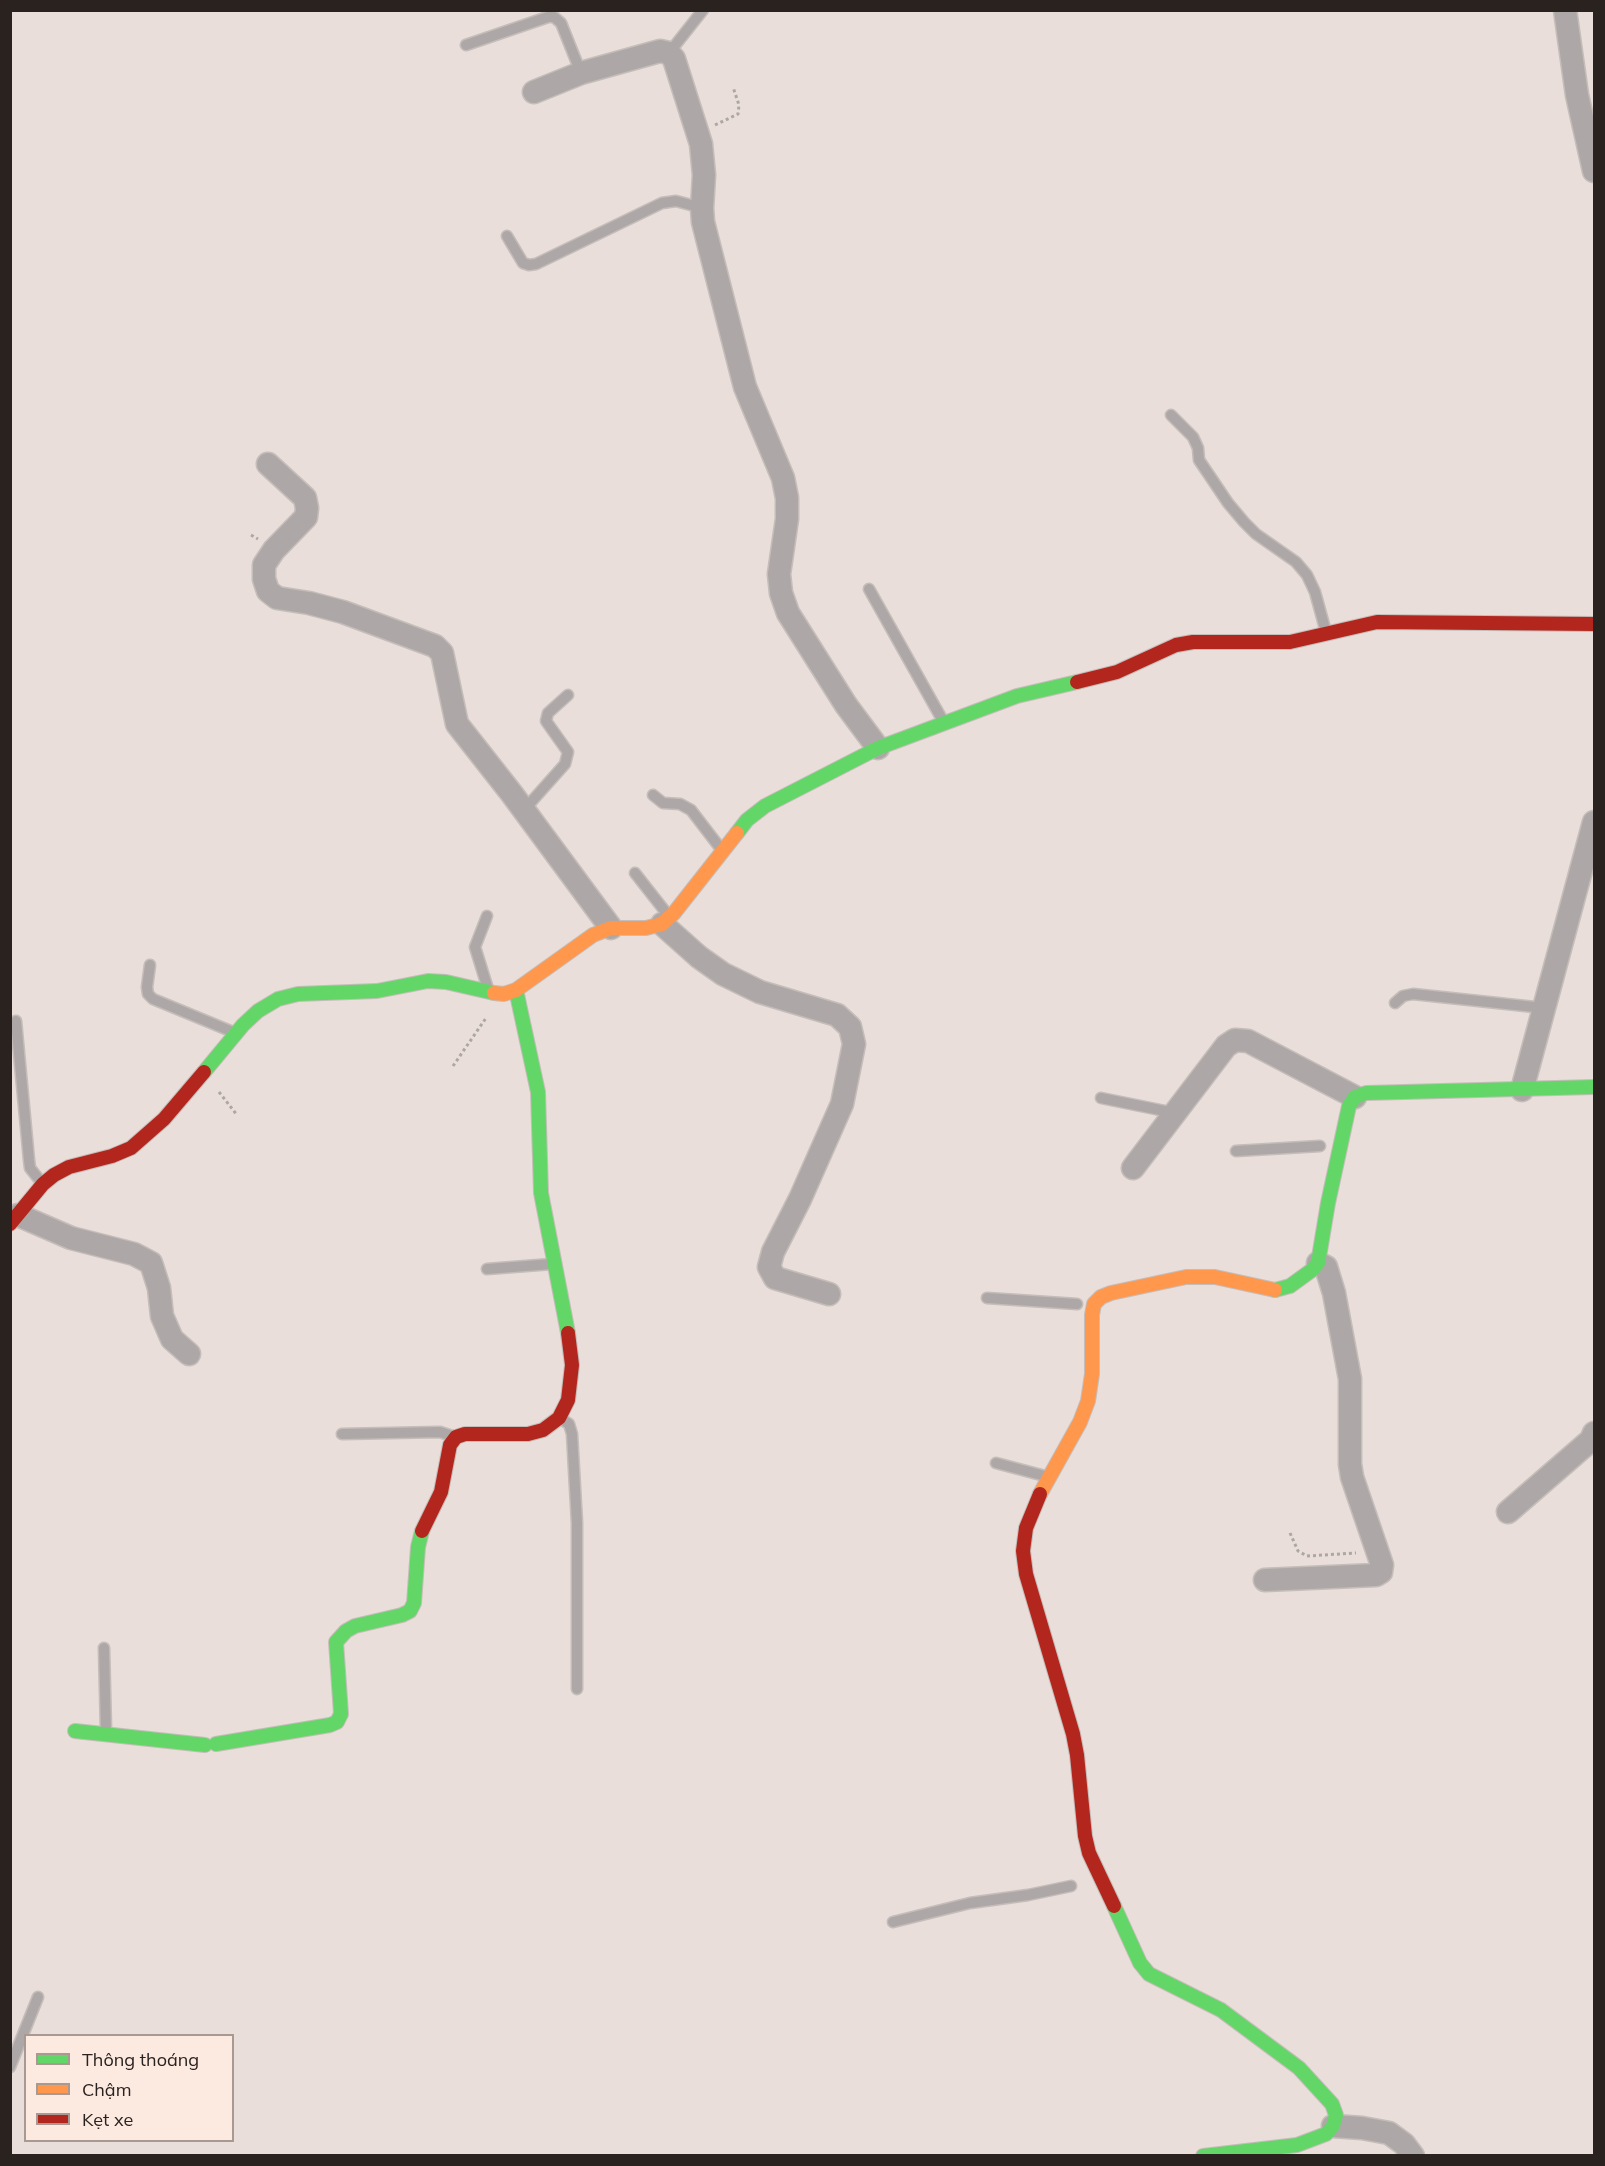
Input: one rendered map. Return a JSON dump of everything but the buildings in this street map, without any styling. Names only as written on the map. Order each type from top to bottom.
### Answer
[{"type":"street","points":[[1565,10],[1577,95],[1590,127],[1594,171]]},
{"type":"street","points":[[534,92],[581,73],[660,51],[669,53],[674,59],[698,134],[703,159],[703,222],[745,387],[783,478],[788,519],[779,574],[781,593],[788,613],[846,705],[878,748]]},
{"type":"street","points":[[268,464],[305,498],[307,508],[306,517],[274,550],[264,566],[264,579],[268,591],[277,598],[343,612],[435,646],[442,653],[457,724],[611,928]]},
{"type":"street","points":[[189,1354],[172,1339],[162,1316],[159,1288],[151,1263],[134,1254],[71,1238],[14,1219],[43,1184],[54,1175],[69,1167],[112,1156],[131,1148],[164,1119],[258,1011],[278,999],[298,994],[377,991],[428,981],[446,982],[489,993],[510,992],[593,935],[611,928],[646,928],[665,921],[747,820],[765,806],[878,748],[1017,696],[1117,672],[1176,645],[1193,642],[1290,642],[1377,622],[1594,624]]},
{"type":"street","points":[[1522,1090],[1594,822]]},
{"type":"street","points":[[665,921],[699,957],[723,974],[760,992],[837,1015],[850,1027],[854,1044],[842,1104],[800,1199],[773,1252],[769,1267],[775,1278],[829,1294]]},
{"type":"street","points":[[75,1731],[211,1745],[337,1722],[341,1714],[336,1642],[346,1631],[355,1626],[410,1611],[414,1603],[418,1548],[422,1531],[441,1492],[450,1445],[456,1437],[465,1434],[528,1434],[543,1430],[559,1418],[568,1400],[572,1365],[571,1346],[541,1193],[538,1092],[510,992]]},
{"type":"street","points":[[1133,1168],[1227,1046],[1235,1040],[1248,1041],[1355,1097]]},
{"type":"street","points":[[1203,2156],[1297,2145],[1326,2134],[1334,2126],[1336,2115],[1332,2104],[1299,2068],[1221,2010],[1149,1974],[1140,1963],[1097,1880],[1085,1836],[1073,1734],[1026,1574],[1023,1551],[1026,1528],[1038,1498],[1080,1422],[1088,1401],[1092,1374],[1092,1315],[1086,1304],[1111,1293],[1186,1277],[1215,1277],[1278,1290],[1290,1286],[1312,1270],[1318,1263],[1331,1145],[1355,1097],[1366,1093],[1594,1087]]},
{"type":"street","points":[[1265,1580],[1376,1575],[1381,1572],[1382,1566],[1378,1552],[1352,1477],[1348,1370],[1329,1274],[1326,1267],[1318,1263]]},
{"type":"street","points":[[1508,1512],[1590,1440],[1594,1433]]},
{"type":"street","points":[[1334,2126],[1389,2133],[1404,2144],[1413,2156]]},
{"type":"lane","points":[[669,53],[703,10]]},
{"type":"lane","points":[[466,45],[548,17],[554,17],[561,23],[581,73]]},
{"type":"lane","points":[[507,236],[524,263],[529,266],[662,203],[676,201],[702,208]]},
{"type":"lane","points":[[1171,416],[1193,436],[1198,448],[1198,460],[1239,516],[1256,534],[1296,562],[1307,575],[1315,592],[1326,632]]},
{"type":"lane","points":[[869,589],[944,724]]},
{"type":"lane","points":[[524,810],[565,764],[568,752],[546,721],[548,713],[568,695]]},
{"type":"lane","points":[[652,795],[663,803],[680,804],[691,810],[723,851]]},
{"type":"lane","points":[[634,873],[665,921]]},
{"type":"lane","points":[[487,916],[475,947],[489,993]]},
{"type":"lane","points":[[150,964],[147,987],[148,994],[153,999],[236,1034]]},
{"type":"lane","points":[[1395,1003],[1403,996],[1413,994],[1544,1008]]},
{"type":"lane","points":[[16,1021],[30,1168],[43,1184]]},
{"type":"lane","points":[[1101,1098],[1175,1113]]},
{"type":"lane","points":[[1236,1151],[1331,1145]]},
{"type":"lane","points":[[487,1269],[555,1264]]},
{"type":"lane","points":[[987,1298],[1086,1304]]},
{"type":"lane","points":[[559,1418],[568,1425],[572,1434],[577,1523],[577,1689]]},
{"type":"lane","points":[[342,1434],[440,1432],[456,1437]]},
{"type":"lane","points":[[996,1463],[1049,1477]]},
{"type":"lane","points":[[104,1648],[106,1734]]},
{"type":"lane","points":[[893,1922],[970,1903],[1071,1886]]},
{"type":"lane","points":[[10,2067],[38,1997]]},
{"type":"path","points":[[698,134],[738,114],[740,105],[733,87]]},
{"type":"path","points":[[453,1066],[510,992]]},
{"type":"path","points":[[1290,1533],[1298,1551],[1307,1556],[1378,1552]]},
{"type":"traffic: fast","points":[[737,833],[747,820],[765,806],[878,748],[1017,696],[1077,682]]},
{"type":"traffic: fast","points":[[204,1072],[243,1025],[258,1011],[278,999],[298,994],[377,991],[428,981],[446,982],[494,993]]},
{"type":"traffic: fast","points":[[516,990],[538,1092],[541,1193],[568,1333]]},
{"type":"traffic: fast","points":[[1275,1290],[1290,1286],[1318,1263],[1328,1203],[1349,1106],[1355,1097],[1366,1093],[1594,1087]]},
{"type":"traffic: fast","points":[[216,1744],[337,1722],[341,1714],[336,1642],[346,1631],[355,1626],[410,1611],[414,1603],[418,1547],[422,1531]]},
{"type":"traffic: fast","points":[[75,1731],[205,1745]]},
{"type":"traffic: fast","points":[[1114,1906],[1140,1963],[1149,1974],[1221,2010],[1299,2068],[1332,2104],[1336,2115],[1333,2126],[1326,2134],[1297,2145],[1203,2156]]},
{"type":"traffic: slow","points":[[494,993],[504,994],[516,990],[593,935],[611,928],[646,928],[662,924],[674,913],[737,833]]},
{"type":"traffic: slow","points":[[1040,1494],[1080,1422],[1088,1401],[1092,1374],[1092,1315],[1094,1304],[1101,1297],[1186,1277],[1215,1277],[1275,1290]]},
{"type":"traffic: jam","points":[[1077,682],[1117,672],[1176,645],[1193,642],[1290,642],[1377,622],[1594,624]]},
{"type":"traffic: jam","points":[[10,1224],[43,1184],[54,1175],[69,1167],[112,1156],[131,1148],[164,1119],[204,1072]]},
{"type":"traffic: jam","points":[[422,1531],[441,1492],[450,1445],[456,1437],[465,1434],[528,1434],[543,1430],[559,1418],[568,1400],[572,1365],[568,1333]]},
{"type":"traffic: jam","points":[[1040,1494],[1026,1528],[1023,1551],[1026,1574],[1073,1734],[1089,1853],[1114,1906]]}]
